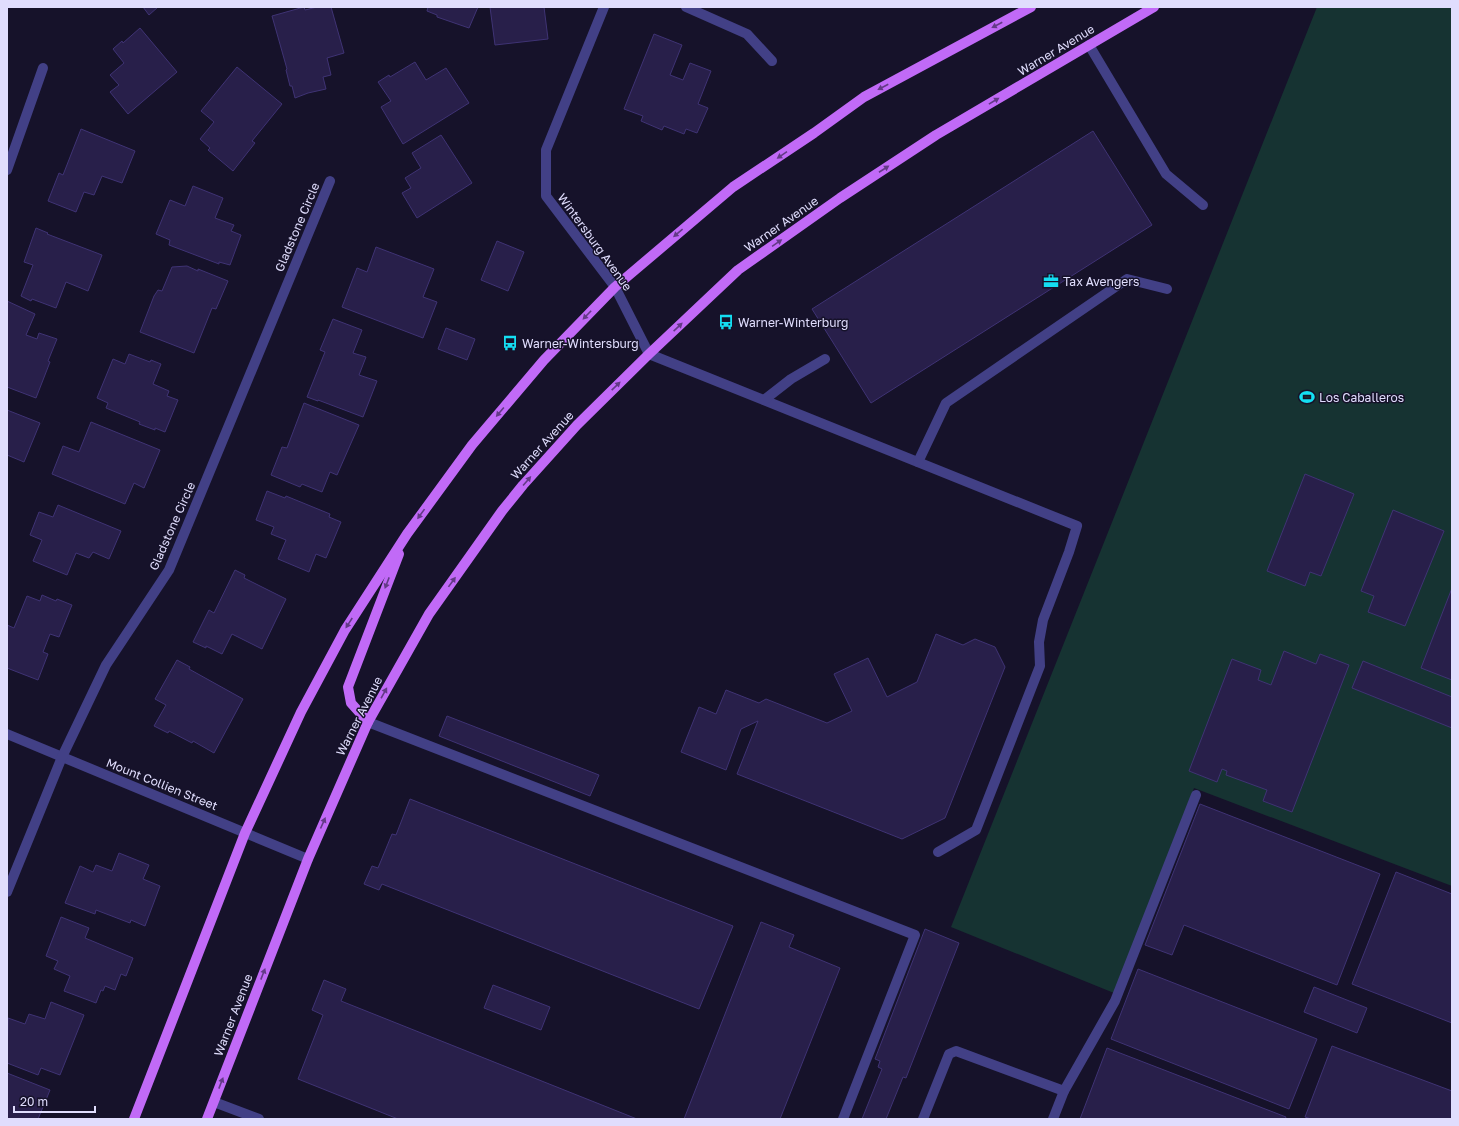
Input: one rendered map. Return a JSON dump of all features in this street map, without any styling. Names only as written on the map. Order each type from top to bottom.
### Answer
[{"type":"main road","points":[[134,1119],[245,833],[301,712],[341,637],[406,534],[482,433],[544,360],[615,288],[733,187],[814,133],[864,97],[1032,7]]},
{"type":"main road","name":"Warner Avenue","points":[[207,1119],[308,858],[368,722],[428,614],[502,511],[523,485],[576,425],[738,270],[840,198],[936,136],[1154,7]]},
{"type":"main road","points":[[368,722],[351,703],[348,687],[406,534]]},
{"type":"street","name":"Wintersburg Avenue","points":[[604,7],[546,150],[546,196],[615,288],[649,354]]},
{"type":"street","points":[[686,7],[747,34],[772,61]]},
{"type":"street","points":[[1089,45],[1166,174],[1203,205]]},
{"type":"street","points":[[7,170],[43,68]]},
{"type":"street","name":"Gladstone Circle","points":[[7,892],[62,757],[106,665],[169,570],[330,181]]},
{"type":"street","points":[[918,462],[946,403],[1127,279],[1167,289]]},
{"type":"street","points":[[649,354],[1077,526],[1069,552],[1043,620],[1039,642],[1040,666],[976,830],[938,852]]},
{"type":"street","points":[[764,400],[791,379],[825,359]]},
{"type":"street","points":[[368,722],[914,935],[843,1119]]},
{"type":"street","name":"Mount Collien Street","points":[[7,734],[308,858]]},
{"type":"street","points":[[1053,1119],[1064,1091],[1115,1001],[1196,795]]},
{"type":"street","points":[[923,1119],[949,1054],[956,1051],[1064,1091]]},
{"type":"street","points":[[214,1102],[259,1119]]},
{"type":"green space","name":"Los Caballeros","points":[[1317,7],[1452,7],[1452,886],[1194,788],[1114,993],[951,927]]},
{"type":"building","points":[[143,7],[158,7],[149,15]]},
{"type":"building","points":[[304,7],[305,10],[317,7],[331,7],[344,53],[327,58],[331,75],[323,77],[326,89],[295,98],[292,86],[290,86],[287,69],[272,16]]},
{"type":"building","points":[[428,7],[478,7],[469,28],[437,17],[437,15],[427,11]]},
{"type":"building","points":[[490,7],[544,7],[548,39],[495,45]]},
{"type":"building","points":[[140,28],[177,72],[128,114],[110,92],[119,85],[110,75],[124,63],[113,49],[122,41],[123,43]]},
{"type":"building","points":[[654,34],[682,45],[670,75],[683,80],[690,63],[711,71],[698,104],[708,108],[697,133],[686,129],[684,134],[664,126],[662,130],[641,121],[643,116],[624,109]]},
{"type":"building","points":[[415,62],[426,80],[446,68],[469,103],[403,144],[381,107],[391,101],[378,82],[389,75],[390,77]]},
{"type":"building","points":[[237,67],[282,104],[252,141],[255,143],[233,171],[208,150],[210,148],[200,139],[214,122],[201,111]]},
{"type":"building","points":[[81,129],[135,151],[122,183],[102,176],[94,195],[84,192],[76,212],[48,201],[59,173],[63,175]]},
{"type":"building","points":[[1093,131],[1152,225],[871,403],[812,309]]},
{"type":"building","points":[[441,135],[472,183],[417,218],[402,193],[411,188],[405,178],[421,168],[412,153]]},
{"type":"building","points":[[193,186],[223,198],[215,218],[234,225],[231,231],[241,235],[230,265],[219,262],[219,264],[169,245],[170,240],[156,234],[170,200],[185,206]]},
{"type":"building","points":[[36,228],[48,233],[47,234],[102,255],[88,291],[66,282],[56,308],[32,299],[31,301],[21,296],[33,265],[24,262]]},
{"type":"building","points":[[497,241],[524,252],[508,291],[481,280]]},
{"type":"building","points":[[376,247],[434,269],[423,297],[437,302],[423,338],[342,307],[357,268],[367,272]]},
{"type":"building","points":[[187,266],[228,281],[216,309],[212,308],[194,353],[140,332],[154,296],[158,290],[162,291],[172,267]]},
{"type":"building","points":[[7,301],[35,314],[26,335],[37,339],[39,333],[57,339],[36,398],[7,387]]},
{"type":"building","points":[[333,319],[362,330],[353,353],[366,357],[359,375],[377,381],[363,417],[307,397],[325,352],[320,350]]},
{"type":"building","points":[[446,328],[475,339],[467,360],[438,349]]},
{"type":"building","points":[[129,354],[150,362],[151,360],[161,364],[153,384],[169,391],[167,396],[178,400],[165,432],[139,424],[140,422],[106,408],[108,403],[97,398],[113,359],[125,364]]},
{"type":"building","points":[[304,403],[359,425],[337,475],[330,472],[322,492],[302,484],[300,487],[271,475],[282,447],[287,448]]},
{"type":"building","points":[[7,410],[40,423],[24,462],[7,455]]},
{"type":"building","points":[[91,422],[160,450],[144,488],[134,483],[125,504],[52,474],[63,446],[79,452]]},
{"type":"building","points":[[1305,474],[1354,494],[1321,576],[1310,572],[1305,586],[1267,571]]},
{"type":"building","points":[[267,491],[285,498],[286,496],[330,514],[329,517],[341,522],[326,558],[316,554],[309,572],[278,559],[286,540],[271,534],[274,527],[256,520]]},
{"type":"building","points":[[58,505],[121,531],[109,559],[93,552],[89,558],[76,553],[67,575],[33,561],[42,540],[30,535],[39,512],[53,517]]},
{"type":"building","points":[[1393,510],[1444,531],[1405,626],[1368,612],[1374,596],[1361,591]]},
{"type":"building","points":[[235,570],[245,575],[244,578],[286,599],[262,649],[232,634],[222,654],[206,646],[206,648],[193,642],[209,610],[214,613]]},
{"type":"building","points":[[1452,588],[1452,680],[1421,668]]},
{"type":"building","points":[[42,595],[56,601],[57,599],[72,605],[59,637],[50,634],[43,652],[48,654],[38,680],[7,668],[7,625],[14,628],[27,596],[40,601]]},
{"type":"building","points":[[936,634],[963,645],[975,639],[995,647],[1005,667],[945,818],[902,839],[737,774],[758,721],[741,729],[726,770],[681,752],[699,707],[716,714],[726,690],[759,703],[766,699],[827,723],[852,711],[834,674],[868,658],[887,697],[917,682]]},
{"type":"building","points":[[1284,651],[1316,664],[1320,654],[1349,665],[1292,812],[1263,801],[1267,790],[1226,775],[1227,771],[1222,769],[1217,782],[1189,771],[1232,659],[1261,670],[1258,680],[1271,685]]},
{"type":"building","points":[[177,660],[190,667],[189,669],[243,699],[214,753],[193,741],[192,743],[169,731],[168,733],[154,726],[166,705],[155,699]]},
{"type":"building","points":[[1363,661],[1452,697],[1452,728],[1352,688]]},
{"type":"building","points":[[447,716],[599,775],[590,796],[439,736]]},
{"type":"building","points":[[410,799],[733,926],[699,1009],[382,884],[379,890],[364,884],[372,866],[378,868],[392,834],[396,835]]},
{"type":"building","points":[[1200,804],[1380,874],[1337,985],[1184,925],[1172,955],[1145,945]]},
{"type":"building","points":[[119,853],[149,865],[143,879],[160,886],[145,926],[131,920],[130,923],[96,910],[95,914],[65,903],[80,866],[93,872],[96,865],[112,871]]},
{"type":"building","points":[[1396,872],[1452,894],[1452,1023],[1352,984]]},
{"type":"building","points":[[61,917],[89,928],[85,938],[133,958],[126,976],[121,974],[115,990],[105,986],[103,991],[101,990],[96,1003],[64,991],[70,976],[54,969],[58,961],[46,956]]},
{"type":"building","points":[[761,922],[794,935],[789,947],[840,968],[780,1119],[684,1119]]},
{"type":"building","points":[[925,929],[959,943],[906,1078],[903,1077],[886,1119],[862,1119],[882,1069],[878,1067],[880,1061],[875,1059]]},
{"type":"building","points":[[1138,969],[1317,1039],[1289,1109],[1111,1039]]},
{"type":"building","points":[[324,980],[346,989],[341,1001],[637,1119],[398,1119],[298,1079],[323,1015],[312,1010]]},
{"type":"building","points":[[493,985],[550,1007],[541,1030],[484,1008]]},
{"type":"building","points":[[1314,987],[1367,1008],[1357,1033],[1304,1012]]},
{"type":"building","points":[[51,1002],[84,1015],[60,1075],[41,1068],[38,1075],[7,1063],[8,1018],[25,1024],[29,1014],[45,1019]]},
{"type":"building","points":[[1332,1046],[1452,1091],[1452,1119],[1311,1119],[1305,1117]]},
{"type":"building","points":[[1107,1048],[1286,1117],[1285,1119],[1080,1119]]},
{"type":"building","points":[[7,1073],[50,1090],[38,1119],[7,1119]]},
{"type":"place","name":"Tax Avengers","points":[[1051,281]]},
{"type":"place","name":"Warner-Winterburg","points":[[726,322]]},
{"type":"place","name":"Warner-Wintersburg","points":[[510,343]]},
{"type":"place","name":"Los Caballeros","points":[[1307,397]]}]
